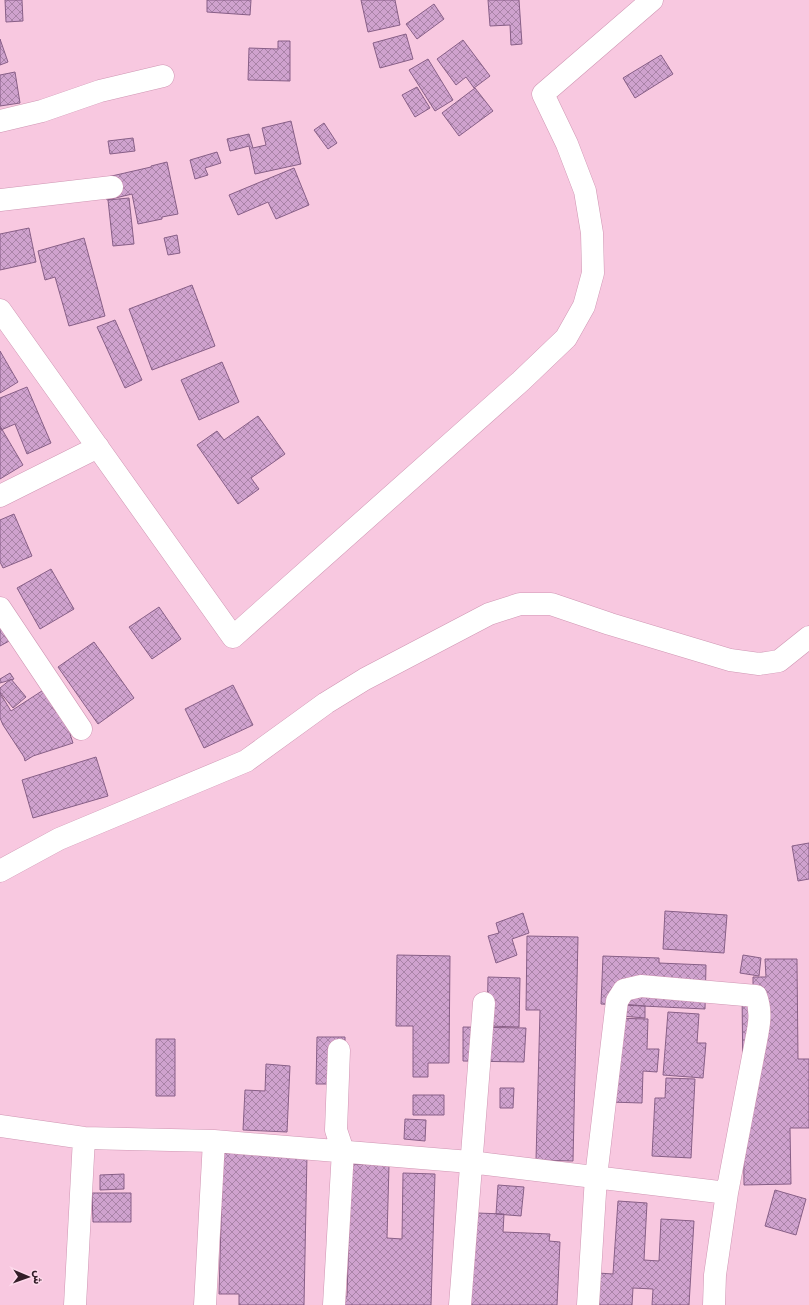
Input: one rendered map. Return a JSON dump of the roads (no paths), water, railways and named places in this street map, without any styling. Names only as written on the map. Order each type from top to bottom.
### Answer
[{"type":"street","points":[[0,310],[233,637],[521,381],[566,338],[584,306],[593,273],[592,232],[585,191],[567,144],[543,94],[652,0]]},
{"type":"street","points":[[0,121],[42,110],[100,91],[163,76]]},
{"type":"street","points":[[0,200],[112,187]]},
{"type":"street","points":[[0,496],[98,447]]},
{"type":"street","points":[[0,871],[59,839],[246,761],[326,703],[365,679],[489,614],[520,604],[551,604],[610,624],[730,660],[759,664],[779,661],[809,638]]},
{"type":"street","points":[[0,608],[80,729]]},
{"type":"street","points":[[588,1305],[596,1177],[617,1001],[624,990],[641,986],[756,996],[759,1004],[759,1022],[727,1192],[714,1275],[714,1305]]},
{"type":"street","points":[[460,1305],[470,1162],[484,1003]]},
{"type":"street","points":[[334,1305],[343,1151],[336,1130],[340,1050]]},
{"type":"street","points":[[0,1126],[84,1138],[214,1141],[470,1162],[727,1192]]},
{"type":"street","points":[[75,1305],[84,1138]]},
{"type":"street","points":[[205,1305],[214,1141]]}]
